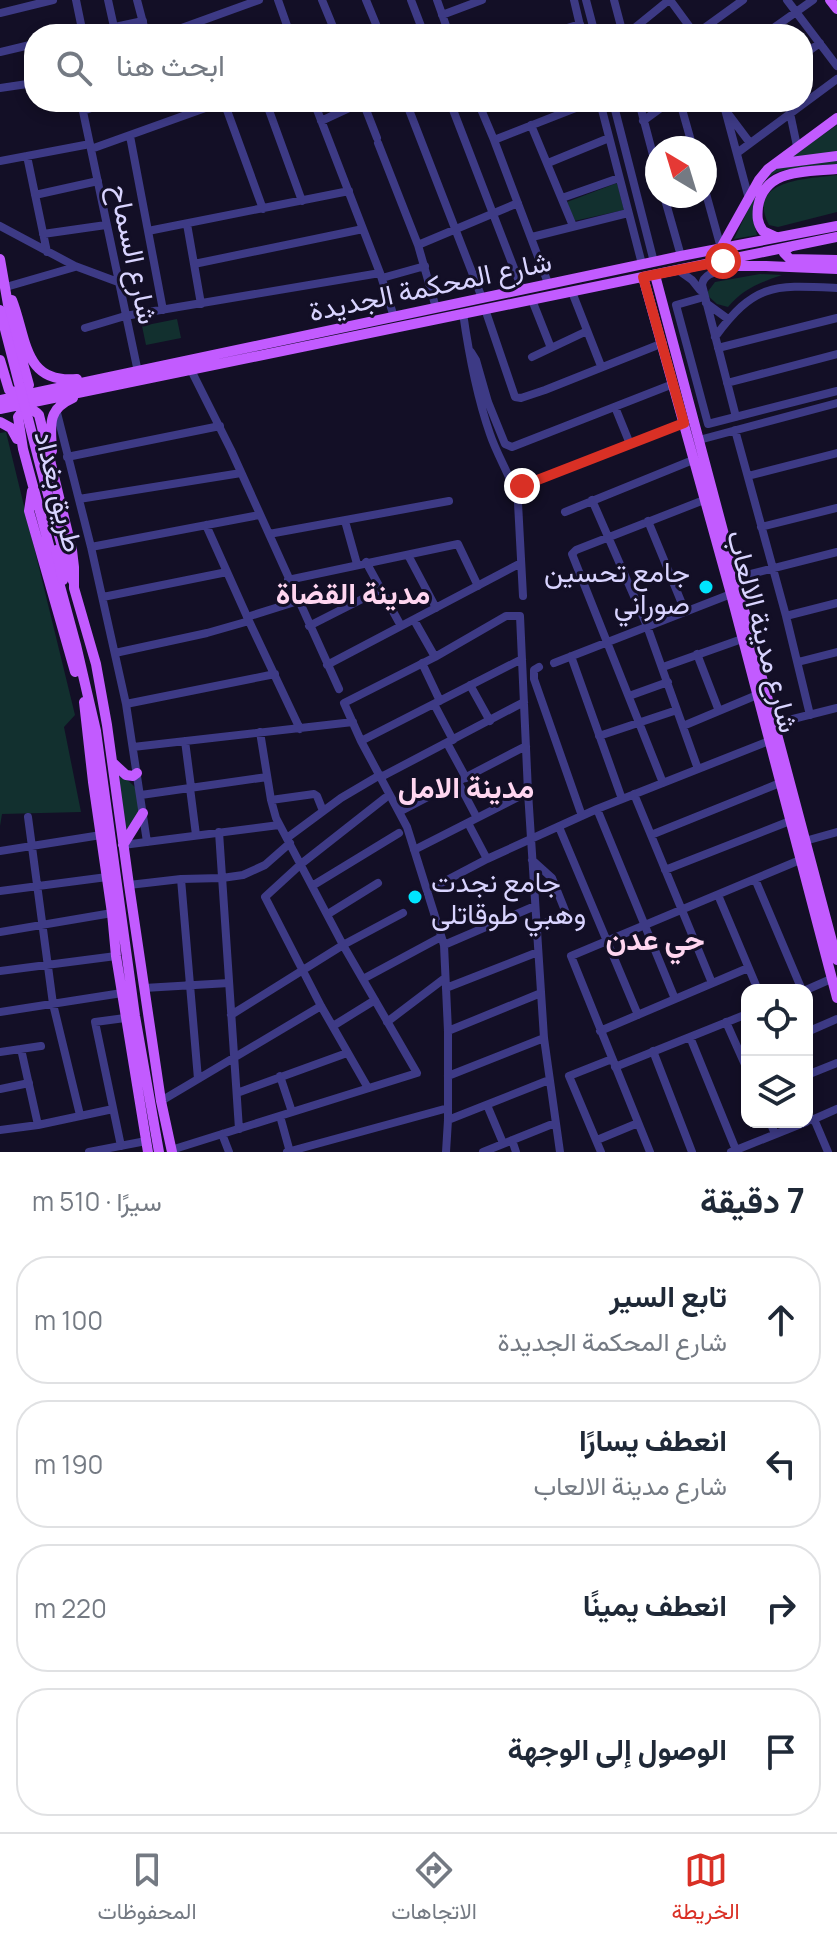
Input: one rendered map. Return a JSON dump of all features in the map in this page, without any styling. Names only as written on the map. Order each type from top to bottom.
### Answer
[{"type":"main road","points":[[830,0],[837,9]]},
{"type":"main road","points":[[721,248],[759,180],[773,164],[837,118]]},
{"type":"main road","points":[[773,164],[837,156]]},
{"type":"main road","points":[[778,237],[763,231],[758,219],[761,197],[768,184],[786,175],[837,169]]},
{"type":"main road","name":"شارع المحكمة الجديدة","points":[[4,404],[356,337],[463,313],[522,289],[548,283],[837,226]]},
{"type":"main road","name":"شارع المحكمة الجديدة","points":[[95,385],[138,372],[436,308],[532,300],[837,237]]},
{"type":"main road","points":[[790,247],[784,253],[790,259],[837,260]]},
{"type":"main road","points":[[0,259],[28,389],[9,390],[0,360]]},
{"type":"main road","points":[[695,266],[837,269]]},
{"type":"main road","name":"شارع مدينة الالعاب","points":[[649,276],[673,384],[704,500],[735,578],[805,841],[837,998]]},
{"type":"main road","name":"شارع مدينة الالعاب","points":[[649,276],[699,440],[731,594],[800,860],[837,960]]},
{"type":"main road","points":[[6,287],[31,358],[39,370],[56,379],[84,379],[95,385]]},
{"type":"main road","points":[[0,310],[65,558],[68,580],[64,605]]},
{"type":"main road","points":[[0,331],[68,580]]},
{"type":"main road","points":[[53,469],[51,424],[56,409],[95,385]]},
{"type":"main road","name":"طريق بغداد","points":[[159,1152],[148,1122],[133,1033],[133,1002],[105,840],[96,731],[69,637],[64,605],[23,449],[18,417],[22,412],[33,410],[39,415],[72,550],[74,567],[68,580],[96,664],[161,1101],[172,1151]]},
{"type":"main road","points":[[0,422],[11,428],[23,449]]},
{"type":"main road","points":[[33,489],[29,511],[69,637]]},
{"type":"main road","points":[[113,762],[126,775],[137,773]]},
{"type":"main road","points":[[123,845],[143,813]]},
{"type":"main road","points":[[105,840],[112,913],[118,927],[116,956],[125,1018],[133,1033]]},
{"type":"main road","points":[[133,1002],[147,1001]]},
{"type":"main road","points":[[147,1146],[148,1122]]},
{"type":"street","points":[[0,13],[53,0]]},
{"type":"street","points":[[76,0],[81,24]]},
{"type":"street","points":[[108,0],[113,24]]},
{"type":"street","points":[[137,0],[144,24]]},
{"type":"street","points":[[322,0],[332,24]]},
{"type":"street","points":[[366,0],[376,24]]},
{"type":"street","points":[[411,0],[420,24]]},
{"type":"street","points":[[437,0],[445,24]]},
{"type":"street","points":[[442,15],[482,0]]},
{"type":"street","points":[[574,0],[580,24]]},
{"type":"street","points":[[586,0],[592,24]]},
{"type":"street","points":[[614,0],[622,24]]},
{"type":"street","points":[[638,24],[669,0],[692,24]]},
{"type":"street","points":[[712,24],[743,0]]},
{"type":"street","points":[[787,0],[805,24]]},
{"type":"street","points":[[779,24],[813,0]]},
{"type":"street","points":[[196,24],[253,1],[279,5],[286,24]]},
{"type":"street","points":[[128,24],[143,21]]},
{"type":"street","points":[[813,34],[837,66]]},
{"type":"street","points":[[813,48],[820,43]]},
{"type":"street","points":[[0,52],[24,46]]},
{"type":"street","points":[[813,96],[837,79]]},
{"type":"street","points":[[0,88],[24,84]]},
{"type":"street","name":"شارع السماح","points":[[83,112],[138,372]]},
{"type":"street","points":[[0,161],[90,147],[196,112]]},
{"type":"street","points":[[227,112],[263,209]]},
{"type":"street","points":[[270,112],[302,201]]},
{"type":"street","points":[[318,112],[394,317]]},
{"type":"street","points":[[321,121],[341,112]]},
{"type":"street","points":[[367,112],[418,245],[436,308]]},
{"type":"street","points":[[410,112],[484,303],[515,397],[545,390],[663,343]]},
{"type":"street","points":[[454,112],[522,289]]},
{"type":"street","points":[[483,112],[548,283]]},
{"type":"street","points":[[494,140],[565,112]]},
{"type":"street","points":[[602,112],[642,264]]},
{"type":"street","points":[[616,112],[654,262]]},
{"type":"street","points":[[641,112],[647,136]]},
{"type":"street","points":[[643,121],[655,112]]},
{"type":"street","points":[[683,112],[690,136]]},
{"type":"street","points":[[727,112],[749,200]]},
{"type":"street","points":[[729,112],[750,143]]},
{"type":"street","points":[[737,153],[790,113],[797,146]]},
{"type":"street","points":[[531,125],[573,226]]},
{"type":"street","points":[[130,136],[163,310]]},
{"type":"street","points":[[548,163],[609,138]]},
{"type":"street","points":[[27,156],[47,252]]},
{"type":"street","points":[[562,198],[619,178]]},
{"type":"street","points":[[35,195],[98,181]]},
{"type":"street","points":[[148,231],[349,191]]},
{"type":"street","points":[[418,245],[518,203]]},
{"type":"street","points":[[667,208],[681,256]]},
{"type":"street","points":[[710,208],[721,248]]},
{"type":"street","points":[[532,237],[628,213]]},
{"type":"street","points":[[187,224],[201,304]]},
{"type":"street","points":[[43,234],[106,225]]},
{"type":"street","points":[[0,226],[75,266],[118,282]]},
{"type":"street","points":[[194,264],[363,229]]},
{"type":"street","points":[[6,287],[75,266]]},
{"type":"street","points":[[85,328],[125,316],[381,276],[425,266]]},
{"type":"street","points":[[736,417],[702,283],[705,276],[737,267]]},
{"type":"street","points":[[678,270],[692,280],[704,298],[728,319]]},
{"type":"street","points":[[715,337],[737,309],[750,299],[775,288],[837,288]]},
{"type":"street","points":[[572,292],[601,366]]},
{"type":"street","points":[[704,298],[676,305],[708,424],[837,391]]},
{"type":"street","points":[[532,300],[551,348]]},
{"type":"street","points":[[463,313],[473,378],[501,463],[518,503],[523,596]]},
{"type":"street","points":[[718,348],[837,318]]},
{"type":"street","points":[[532,357],[587,331]]},
{"type":"street","points":[[468,347],[476,360],[497,427],[505,444],[512,447],[673,384]]},
{"type":"street","points":[[727,383],[837,354]]},
{"type":"street","points":[[191,370],[220,426],[339,689]]},
{"type":"street","points":[[699,440],[837,403]]},
{"type":"street","points":[[615,407],[630,444]]},
{"type":"street","points":[[56,409],[126,704],[147,842]]},
{"type":"street","points":[[522,486],[684,423]]},
{"type":"street","points":[[67,457],[220,426]]},
{"type":"street","points":[[735,430],[810,715]]},
{"type":"street","points":[[748,476],[837,453]]},
{"type":"street","points":[[565,512],[693,460]]},
{"type":"street","points":[[79,499],[241,473]]},
{"type":"street","points":[[592,500],[647,626],[698,769]]},
{"type":"street","points":[[663,783],[572,554],[704,500]]},
{"type":"street","points":[[269,534],[449,501]]},
{"type":"street","points":[[761,527],[837,508]]},
{"type":"street","points":[[91,547],[259,515]]},
{"type":"street","points":[[345,521],[362,563],[382,589],[401,626]]},
{"type":"street","points":[[648,521],[685,611]]},
{"type":"street","points":[[206,525],[300,729]]},
{"type":"street","points":[[288,580],[458,544],[478,586]]},
{"type":"street","points":[[735,578],[837,552]]},
{"type":"street","points":[[408,555],[436,608]]},
{"type":"street","points":[[327,665],[521,563]]},
{"type":"street","points":[[103,597],[227,572]]},
{"type":"street","points":[[309,626],[382,589]]},
{"type":"street","points":[[554,663],[731,594]]},
{"type":"street","points":[[115,653],[207,633],[298,601]]},
{"type":"street","points":[[786,616],[837,603]]},
{"type":"street","points":[[443,1151],[448,1120],[448,1031],[442,941],[407,827],[344,703],[435,657],[506,616],[520,616],[530,839],[544,1038],[560,1152]]},
{"type":"street","points":[[414,620],[435,657]]},
{"type":"street","points":[[663,667],[742,639]]},
{"type":"street","points":[[798,662],[837,652]]},
{"type":"street","points":[[697,654],[719,711]]},
{"type":"street","points":[[571,656],[622,799]]},
{"type":"street","points":[[361,741],[522,659]]},
{"type":"street","points":[[422,663],[487,859]]},
{"type":"street","points":[[539,667],[534,670],[534,679],[582,816]]},
{"type":"street","points":[[126,704],[275,674]]},
{"type":"street","points":[[629,696],[668,682]]},
{"type":"street","points":[[470,685],[490,721]]},
{"type":"street","points":[[683,726],[757,695]]},
{"type":"street","points":[[129,885],[243,875],[265,865],[323,811],[381,776],[524,702]]},
{"type":"street","points":[[773,724],[837,708]]},
{"type":"street","points":[[599,736],[677,710]]},
{"type":"street","points":[[133,747],[353,722]]},
{"type":"street","points":[[172,1151],[417,1073],[343,945],[279,825],[271,800],[260,732]]},
{"type":"street","points":[[185,741],[196,835]]},
{"type":"street","points":[[428,890],[487,859],[597,809],[769,741]]},
{"type":"street","points":[[399,812],[526,746]]},
{"type":"street","points":[[141,795],[267,777]]},
{"type":"street","points":[[651,835],[780,783]]},
{"type":"street","points":[[414,850],[528,792]]},
{"type":"street","points":[[271,800],[314,794],[323,811]]},
{"type":"street","points":[[634,794],[712,983]]},
{"type":"street","points":[[368,1088],[321,1006],[265,897],[301,864],[385,798]]},
{"type":"street","points":[[597,809],[675,999]]},
{"type":"street","points":[[28,817],[53,1004],[80,1115]]},
{"type":"street","points":[[665,870],[790,821]]},
{"type":"street","points":[[123,845],[279,825]]},
{"type":"street","points":[[559,827],[638,1015]]},
{"type":"street","points":[[219,832],[239,1129]]},
{"type":"street","points":[[805,841],[837,832]]},
{"type":"street","points":[[312,886],[399,833]]},
{"type":"street","points":[[0,851],[105,840]]},
{"type":"street","points":[[532,860],[552,878],[566,913],[536,927]]},
{"type":"street","points":[[650,1152],[571,956],[800,860]]},
{"type":"street","points":[[0,891],[107,877]]},
{"type":"street","points":[[181,879],[198,1079]]},
{"type":"street","points":[[755,879],[801,984]]},
{"type":"street","points":[[328,914],[378,883]]},
{"type":"street","points":[[718,895],[755,984]]},
{"type":"street","points":[[363,979],[442,941],[535,906]]},
{"type":"street","points":[[0,932],[112,913]]},
{"type":"street","points":[[231,1015],[343,945],[403,913]]},
{"type":"street","points":[[446,988],[538,952]]},
{"type":"street","points":[[0,971],[116,956]]},
{"type":"street","points":[[600,1031],[748,968]]},
{"type":"street","points":[[387,1022],[445,978]]},
{"type":"street","points":[[813,986],[831,979]]},
{"type":"street","points":[[144,988],[229,983]]},
{"type":"street","points":[[0,1012],[122,993]]},
{"type":"street","points":[[448,1031],[541,993]]},
{"type":"street","points":[[333,1026],[375,1000]]},
{"type":"street","points":[[161,1101],[321,1006]]},
{"type":"street","points":[[601,1152],[569,1076],[653,1051],[741,1016]]},
{"type":"street","points":[[121,1146],[95,1022],[125,1018]]},
{"type":"street","points":[[813,1029],[837,1019]]},
{"type":"street","points":[[726,1022],[743,1056]]},
{"type":"street","points":[[690,1037],[734,1151],[791,1128]]},
{"type":"street","points":[[448,1076],[544,1038]]},
{"type":"street","points":[[0,1052],[41,1046]]},
{"type":"street","points":[[21,1049],[38,1125]]},
{"type":"street","points":[[653,1051],[692,1152]]},
{"type":"street","points":[[237,1093],[347,1053]]},
{"type":"street","points":[[813,1073],[837,1063]]},
{"type":"street","points":[[280,1076],[292,1112]]},
{"type":"street","points":[[448,1120],[549,1080]]},
{"type":"street","points":[[0,1089],[29,1083]]},
{"type":"street","points":[[487,1105],[516,1152]]},
{"type":"street","points":[[280,1116],[289,1152],[448,1108]]},
{"type":"street","points":[[0,1130],[113,1109]]},
{"type":"street","points":[[813,1119],[837,1109]]},
{"type":"street","points":[[486,1151],[555,1123]]},
{"type":"street","points":[[597,1140],[638,1123]]},
{"type":"street","points":[[772,1128],[775,1134]]},
{"type":"street","points":[[813,1128],[828,1152],[837,1148]]},
{"type":"street","points":[[222,1134],[229,1152]]},
{"type":"street","points":[[89,1152],[121,1146],[147,1146]]},
{"type":"green space","points":[[837,125],[837,154],[791,157]]},
{"type":"green space","points":[[837,159],[837,165],[781,171],[767,178],[754,204],[757,235],[734,239],[762,181],[778,167]]},
{"type":"green space","points":[[837,175],[837,212],[778,227],[769,225],[764,210],[766,198],[773,190],[797,180]]},
{"type":"green space","points":[[617,183],[624,210],[574,221],[567,202]]},
{"type":"green space","points":[[760,274],[782,275],[753,287],[728,307],[717,304],[706,294],[715,282]]},
{"type":"green space","points":[[177,319],[181,338],[146,345],[142,326]]},
{"type":"green space","points":[[6,432],[75,715],[64,727],[81,812],[2,814],[0,826],[0,433]]},
{"type":"green space","points":[[117,770],[136,788],[140,813],[126,836]]},
{"type":"place","name":"جامع تحسين صوراني","points":[[706,587]]},
{"type":"place","name":"جامع نجدت وهبي طوقاتلى","points":[[415,897]]},
{"type":"district","name":"مدينة القضاة","points":[[353,592]]},
{"type":"district","name":"مدينة الامل","points":[[466,786]]},
{"type":"district","name":"حي عدن","points":[[655,938]]},
{"type":"route","points":[[522,486],[684,423],[643,277],[723,261]]}]
